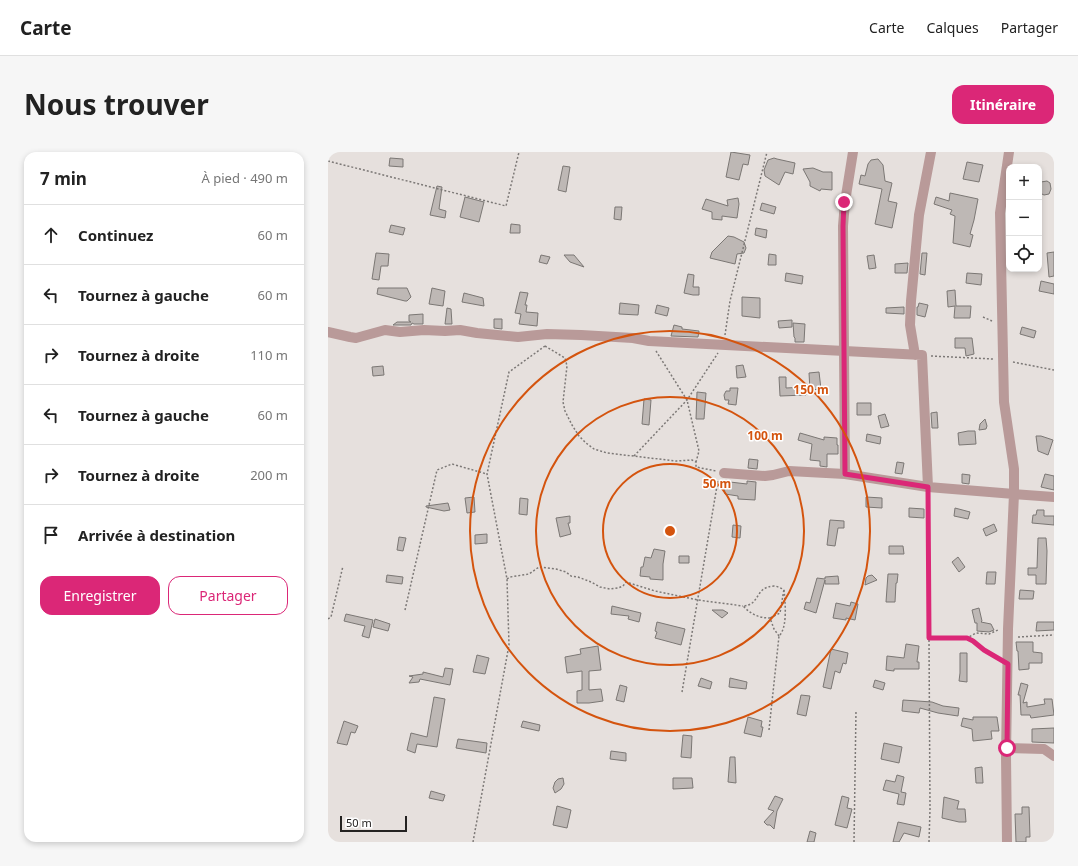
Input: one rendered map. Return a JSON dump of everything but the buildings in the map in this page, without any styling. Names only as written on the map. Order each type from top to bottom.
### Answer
[{"type":"street","points":[[845,474],[843,226],[844,202],[853,152]]},
{"type":"street","points":[[928,487],[918,355],[910,325],[919,215],[931,152]]},
{"type":"street","points":[[1007,842],[1008,635],[1014,469],[1004,402],[1000,213],[1009,152]]},
{"type":"street","points":[[328,332],[353,338],[385,330],[400,332],[460,330],[518,337],[547,334],[581,334],[650,341],[918,355]]},
{"type":"street","points":[[721,472],[765,476],[789,471],[845,474],[928,487],[1054,497]]},
{"type":"street","points":[[1007,748],[1044,749],[1054,756]]},
{"type":"path","points":[[328,161],[506,206],[519,152]]},
{"type":"path","points":[[634,456],[687,400],[723,345],[730,301],[767,152]]},
{"type":"path","points":[[473,842],[509,645],[507,579],[487,474],[509,372],[545,346],[547,334]]},
{"type":"path","points":[[650,341],[687,400],[698,451],[696,468],[721,472],[682,692]]},
{"type":"path","points":[[545,346],[565,358],[568,366],[563,402],[565,411],[579,436],[586,443],[607,453],[676,461],[692,460],[696,462]]},
{"type":"path","points":[[918,355],[1003,360],[1054,370]]},
{"type":"path","points":[[405,610],[437,470],[452,464],[487,474]]},
{"type":"path","points":[[928,487],[929,842]]},
{"type":"path","points":[[328,619],[332,616],[343,566]]},
{"type":"path","points":[[507,579],[522,574],[529,574],[539,567],[566,572],[571,576],[578,577],[600,587],[610,589],[623,586],[626,582],[655,592],[743,606],[749,606],[754,602],[762,589],[774,586],[784,589]]},
{"type":"path","points":[[743,606],[752,614],[762,618],[770,618],[780,613],[784,589]]},
{"type":"path","points":[[769,730],[779,636],[783,632],[785,616],[784,589]]},
{"type":"path","points":[[770,618],[774,629],[779,636]]},
{"type":"path","points":[[967,638],[976,633],[989,634],[998,630],[1008,635],[1054,635]]},
{"type":"path","points":[[929,638],[967,638],[1008,664]]},
{"type":"path","points":[[854,842],[856,710]]},
{"type":"route","points":[[844,202],[845,474],[928,487],[929,638],[967,638],[1008,664],[1007,748]]}]
